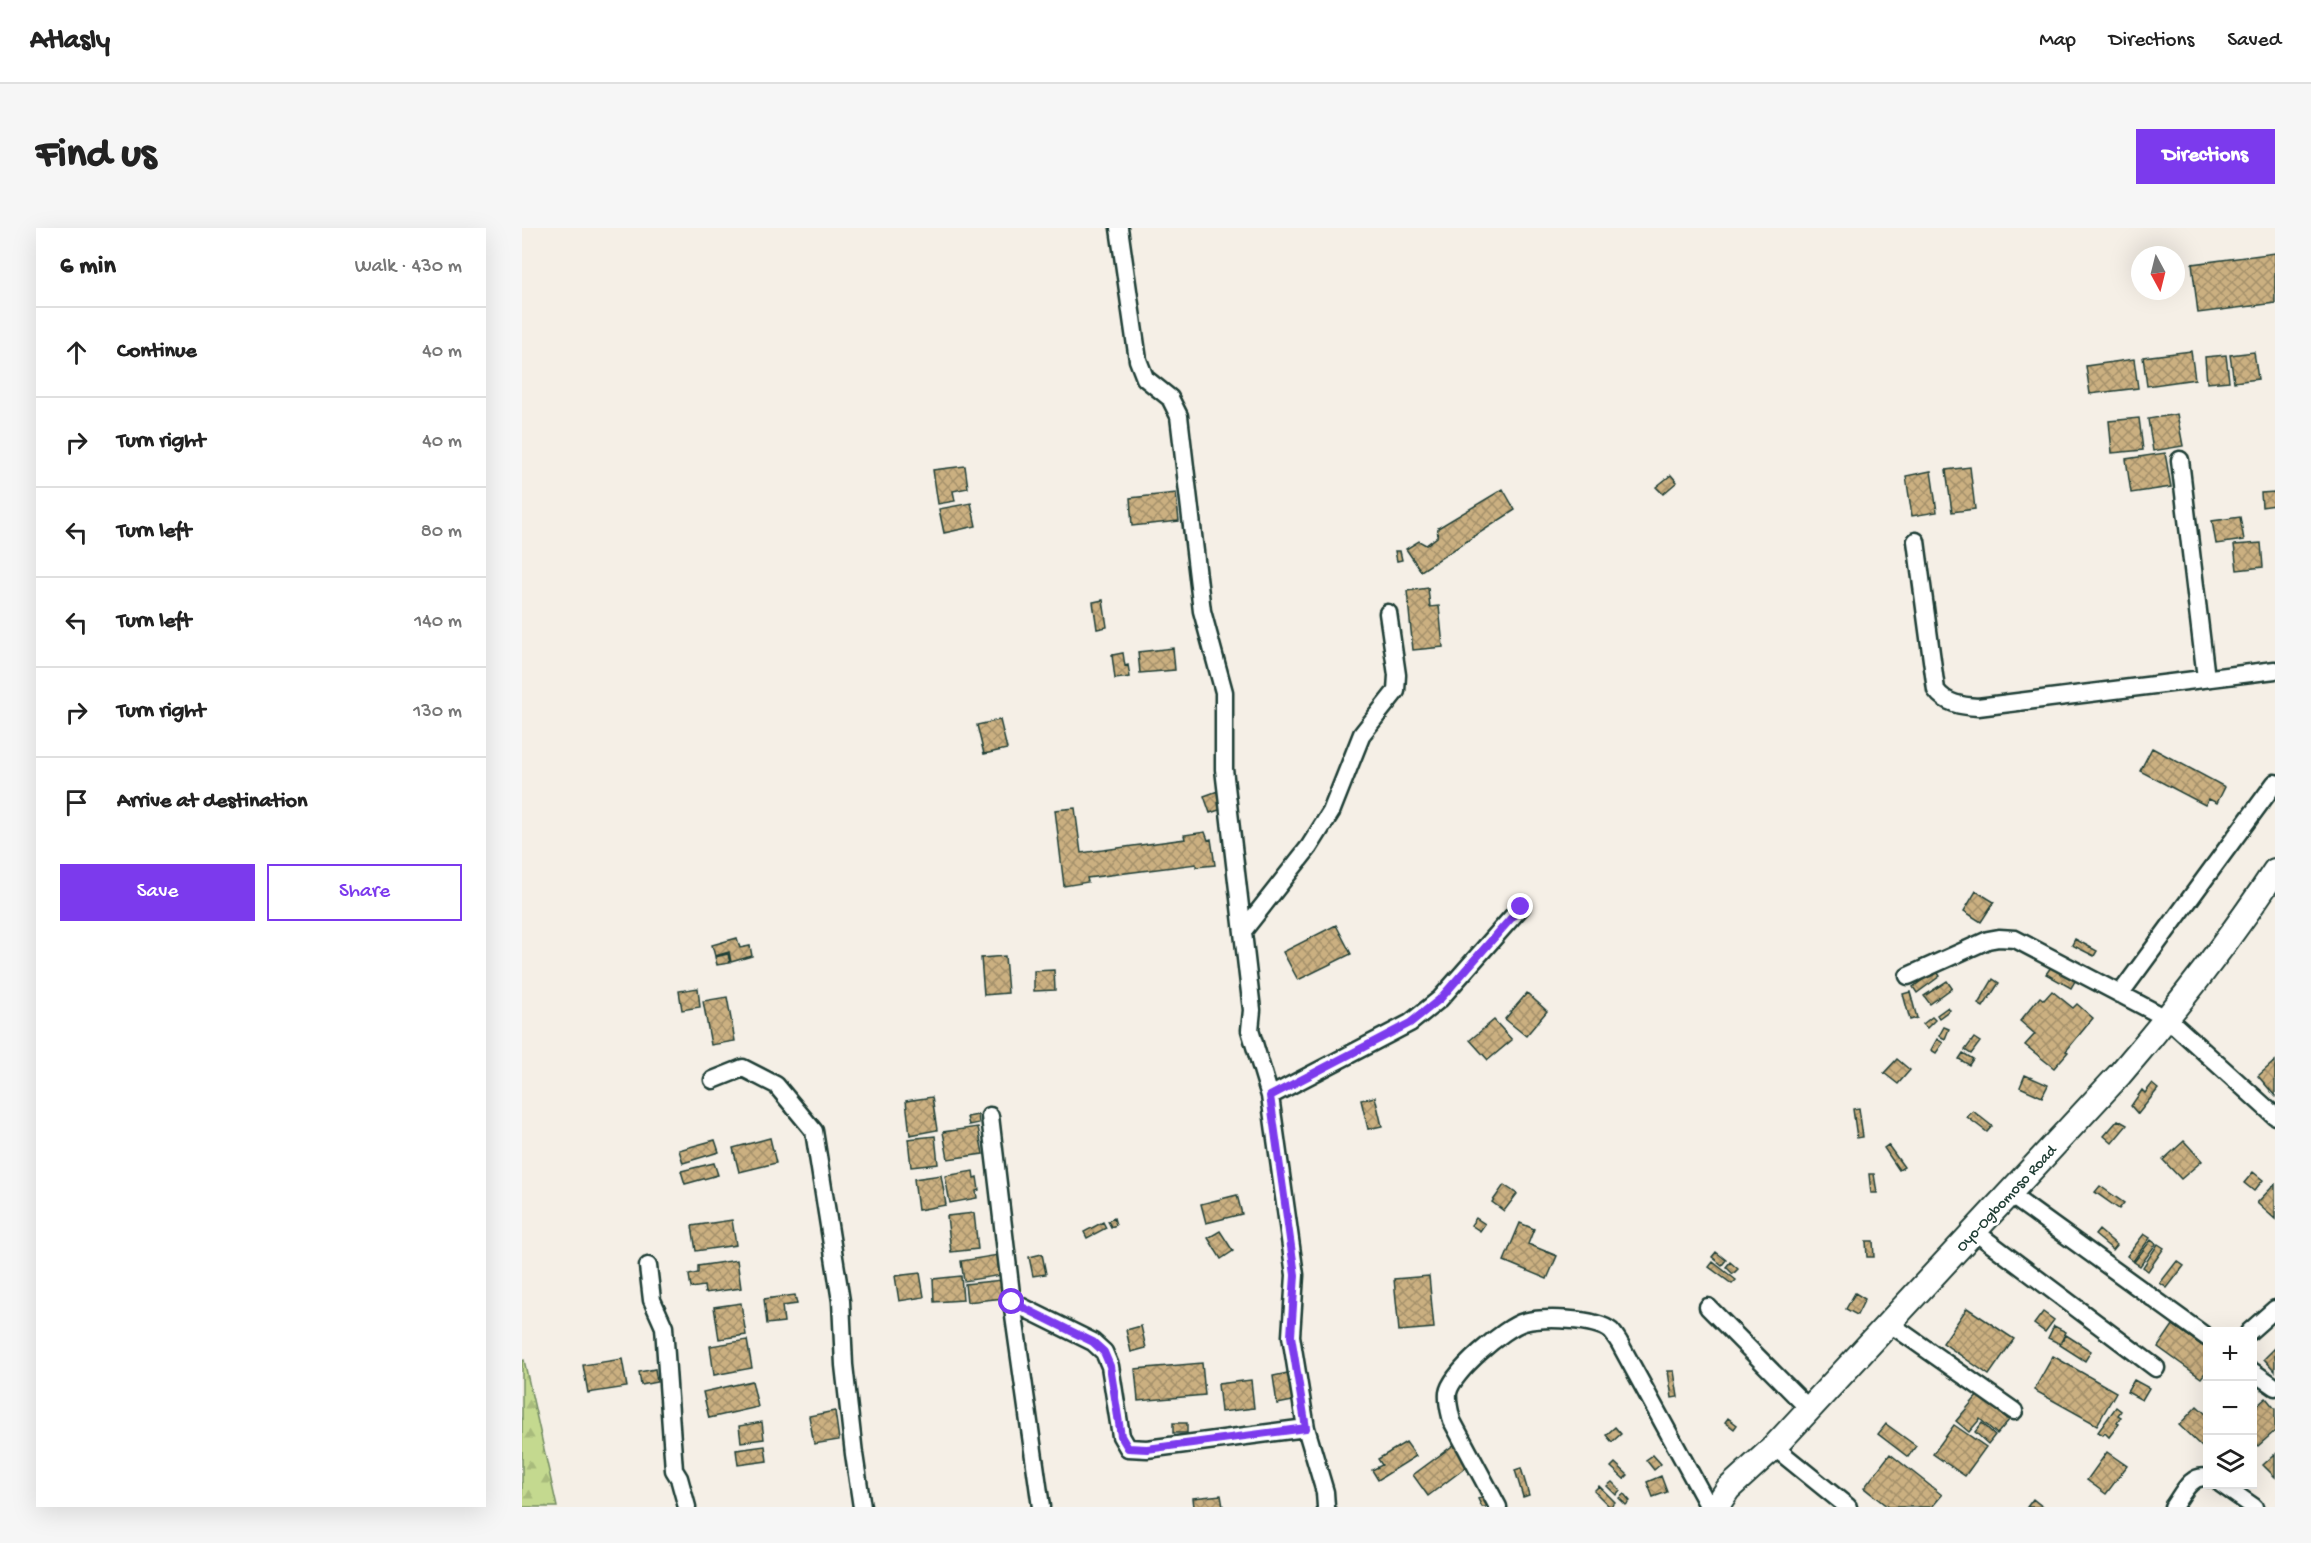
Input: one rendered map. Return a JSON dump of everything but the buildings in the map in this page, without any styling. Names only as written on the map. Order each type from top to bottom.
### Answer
[{"type":"highway","name":"Oyo-Ogbomoso Road","points":[[1727,1501],[2168,1019],[2246,915],[2275,871]]},
{"type":"street","points":[[1119,228],[1138,360],[1145,378],[1170,398],[1179,416],[1202,611],[1224,692],[1224,769],[1252,1010],[1250,1030],[1270,1096],[1295,1275],[1291,1336],[1306,1428],[1325,1492],[1326,1507]]},
{"type":"street","points":[[2180,460],[2205,678]]},
{"type":"street","points":[[1916,541],[1936,690],[1941,697],[1951,703],[1978,707],[2275,670]]},
{"type":"street","points":[[1244,931],[1331,812],[1362,734],[1396,691],[1397,675],[1388,613]]},
{"type":"street","points":[[2120,994],[2275,783]]},
{"type":"street","points":[[1270,1096],[1410,1023],[1440,999],[1521,907]]},
{"type":"street","points":[[1908,976],[1988,940],[2015,939],[2168,1019],[2275,1116]]},
{"type":"street","points":[[713,1080],[743,1068],[776,1085],[814,1131],[841,1301],[844,1365],[862,1507]]},
{"type":"street","points":[[990,1116],[1012,1302],[1041,1507]]},
{"type":"street","points":[[2008,1194],[2203,1334]]},
{"type":"street","points":[[1974,1231],[2156,1368]]},
{"type":"street","points":[[648,1266],[652,1300],[664,1327],[674,1470],[679,1478],[687,1507]]},
{"type":"street","points":[[1012,1302],[1093,1342],[1104,1352],[1110,1366],[1121,1436],[1128,1448],[1147,1449],[1306,1428]]},
{"type":"street","points":[[1708,1307],[1809,1409]]},
{"type":"street","points":[[2254,1327],[2275,1309]]},
{"type":"street","points":[[1498,1507],[1452,1421],[1448,1391],[1464,1369],[1489,1342],[1523,1322],[1550,1320],[1590,1322],[1611,1331],[1709,1507]]},
{"type":"street","points":[[1889,1323],[2014,1411]]},
{"type":"street","points":[[2257,1374],[2275,1387]]},
{"type":"street","points":[[1774,1447],[1848,1507]]},
{"type":"street","points":[[2173,1507],[2193,1479],[2203,1476]]},
{"type":"street","points":[[2227,1489],[2254,1507]]},
{"type":"green space","points":[[524,1360],[557,1507],[522,1507],[522,1361]]},
{"type":"route","points":[[1012,1302],[1093,1342],[1104,1352],[1110,1366],[1121,1436],[1128,1448],[1147,1449],[1306,1428],[1291,1336],[1295,1275],[1270,1096],[1410,1023],[1440,999],[1521,907]]}]
